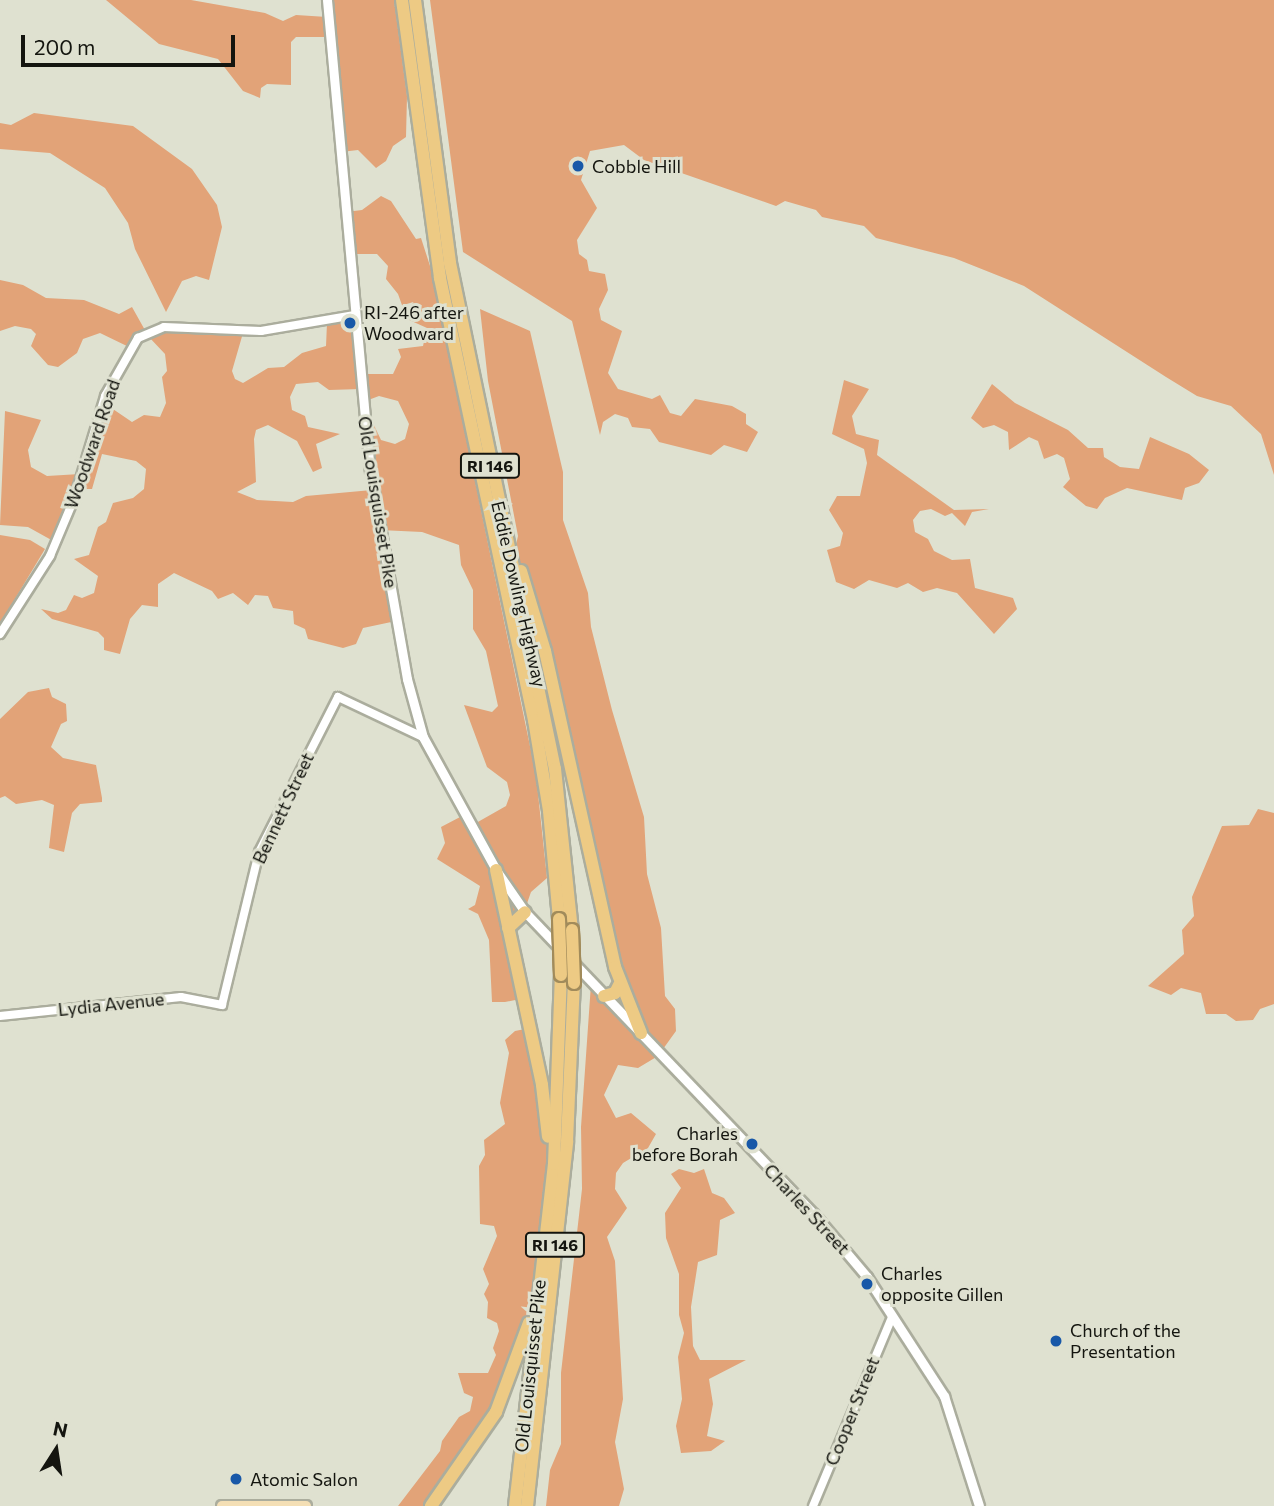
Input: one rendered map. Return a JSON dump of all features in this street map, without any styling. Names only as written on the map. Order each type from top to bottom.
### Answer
[{"type":"highway","name":"Eddie Dowling Highway","points":[[402,0],[440,278],[538,744],[559,919],[561,975]]},
{"type":"highway","name":"Eddie Dowling Highway","points":[[415,0],[450,263],[493,480],[548,731],[572,930],[574,983]]},
{"type":"highway","points":[[493,480],[545,651],[619,985],[641,1033]]},
{"type":"highway","points":[[496,870],[547,1111],[545,1239]]},
{"type":"highway","points":[[508,928],[525,912]]},
{"type":"highway","name":"Old Louisquisset Pike","points":[[514,1506],[545,1239],[560,1076],[561,975]]},
{"type":"highway","name":"Old Louisquisset Pike","points":[[527,1506],[567,1140],[574,983]]},
{"type":"highway","points":[[604,996],[615,993],[619,985]]},
{"type":"highway","points":[[430,1506],[489,1423],[509,1385],[541,1265]]},
{"type":"main road","name":"Old Louisquisset Pike","points":[[327,0],[355,315],[383,551],[407,680],[423,737],[496,870],[525,912],[567,957]]},
{"type":"main road","name":"Charles Street","points":[[567,957],[836,1238],[944,1396],[978,1506]]},
{"type":"main road","points":[[222,1506],[306,1506]]},
{"type":"street","name":"Woodward Road","points":[[0,634],[50,556],[74,499],[105,396],[138,338],[164,327],[261,331],[355,315]]},
{"type":"street","name":"Bennett Street","points":[[222,1005],[259,852],[338,697],[423,737]]},
{"type":"street","name":"Lydia Avenue","points":[[0,1016],[181,997],[222,1005]]},
{"type":"street","name":"Cooper Street","points":[[813,1506],[892,1317]]},
{"type":"shaded area","points":[[106,0],[191,0],[265,13],[283,21],[296,15],[327,17],[327,0],[394,0],[407,96],[406,137],[393,146],[386,161],[376,168],[358,150],[341,152],[329,37],[296,37],[291,42],[291,85],[267,84],[261,88],[260,98],[243,91],[218,59],[159,44]]},
{"type":"shaded area","points":[[430,0],[1274,0],[1274,475],[1261,434],[1231,406],[1197,396],[1024,286],[954,258],[876,238],[864,226],[822,217],[816,210],[785,201],[776,206],[644,160],[624,145],[590,151],[581,180],[597,208],[577,240],[579,254],[587,260],[589,271],[605,274],[608,290],[599,309],[601,320],[622,331],[608,373],[618,389],[652,399],[660,395],[670,413],[681,416],[695,399],[732,406],[746,414],[746,424],[758,432],[747,452],[724,445],[711,455],[659,442],[650,429],[632,427],[628,418],[615,414],[603,422],[600,435],[572,321],[463,252]]},
{"type":"shaded area","points":[[34,113],[133,126],[192,169],[217,205],[222,227],[209,280],[196,276],[182,281],[166,312],[135,249],[128,223],[105,188],[50,153],[0,149],[0,123],[11,125]]},
{"type":"shaded area","points":[[381,196],[391,201],[416,239],[421,238],[431,269],[536,775],[547,878],[531,892],[524,912],[512,912],[509,925],[520,999],[505,1002],[492,1002],[489,940],[478,914],[468,909],[475,905],[480,886],[437,859],[445,843],[441,827],[462,816],[469,827],[506,806],[510,795],[507,782],[487,767],[464,705],[492,712],[498,706],[486,651],[473,629],[473,590],[461,565],[459,545],[422,532],[380,530],[396,621],[363,628],[356,644],[343,648],[308,639],[305,629],[294,624],[293,611],[273,608],[268,596],[255,595],[248,605],[233,593],[218,599],[212,591],[174,573],[158,584],[158,607],[142,605],[130,619],[120,654],[104,650],[104,638],[98,632],[52,619],[41,609],[58,613],[66,610],[74,595],[82,598],[94,593],[98,576],[74,559],[89,555],[98,527],[106,522],[113,503],[133,498],[144,489],[146,469],[136,461],[102,454],[92,489],[77,489],[55,542],[28,527],[0,525],[5,411],[41,420],[28,450],[31,467],[47,476],[80,474],[104,403],[132,422],[144,415],[160,417],[166,403],[162,377],[167,371],[165,354],[148,336],[131,348],[100,333],[83,339],[77,353],[58,367],[48,365],[31,346],[36,334],[31,329],[15,326],[0,331],[0,280],[23,285],[46,298],[84,300],[119,314],[132,307],[146,332],[243,333],[232,371],[235,379],[243,383],[268,368],[284,367],[302,353],[326,346],[327,323],[352,315],[361,374],[393,374],[401,357],[398,349],[423,346],[427,328],[407,319],[398,294],[386,279],[388,266],[377,254],[350,254],[346,212],[362,210]],"holes":[[[318,382],[329,390],[361,389],[363,402],[379,396],[398,401],[409,424],[405,439],[395,444],[381,440],[373,423],[365,422],[372,490],[306,496],[293,502],[257,500],[237,492],[256,482],[254,439],[256,430],[268,425],[297,441],[313,472],[322,468],[316,444],[340,434],[308,427],[305,416],[292,410],[290,397],[296,384]]]},
{"type":"shaded area","points":[[480,309],[530,331],[563,472],[563,520],[588,593],[591,627],[644,817],[647,874],[661,928],[665,996],[675,1009],[676,1031],[658,1056],[638,1068],[618,1065],[604,1095],[616,1118],[631,1113],[656,1134],[648,1148],[623,1163],[616,1173],[615,1189],[627,1208],[607,1237],[615,1261],[623,1399],[615,1442],[624,1489],[619,1506],[546,1506],[550,1470],[561,1444],[561,1373],[582,1189],[581,1127],[591,984],[610,998],[619,996],[515,549],[518,536],[488,381]]},
{"type":"shaded area","points":[[844,380],[869,389],[852,416],[856,434],[879,440],[877,455],[954,510],[989,509],[972,512],[965,526],[952,513],[945,516],[931,509],[920,511],[913,520],[915,532],[928,539],[934,551],[952,560],[970,559],[975,588],[1013,598],[1017,609],[994,634],[957,593],[937,588],[923,592],[908,583],[897,588],[869,580],[854,589],[836,582],[827,550],[840,546],[843,533],[829,510],[837,496],[860,496],[867,463],[864,449],[832,434]]},
{"type":"shaded area","points":[[992,384],[1015,403],[1068,430],[1088,448],[1103,448],[1104,457],[1120,467],[1139,469],[1150,437],[1189,454],[1209,470],[1199,483],[1185,488],[1182,500],[1127,488],[1105,498],[1097,509],[1086,506],[1063,487],[1070,479],[1064,458],[1057,454],[1044,459],[1038,441],[1029,437],[1009,450],[1008,432],[994,425],[983,428],[971,418]]},
{"type":"shaded area","points":[[0,535],[30,540],[45,549],[0,624]]},
{"type":"shaded area","points":[[49,688],[52,697],[66,704],[67,721],[61,724],[51,747],[63,758],[96,765],[102,798],[102,802],[80,804],[72,813],[64,852],[49,848],[54,805],[42,800],[16,804],[5,796],[0,798],[0,719],[28,692]]},
{"type":"shaded area","points":[[1258,809],[1274,813],[1274,1004],[1260,1009],[1253,1020],[1236,1021],[1226,1014],[1206,1014],[1201,993],[1181,988],[1171,995],[1148,986],[1184,954],[1182,930],[1194,916],[1192,897],[1222,826],[1249,825]]},
{"type":"shaded area","points":[[530,1028],[549,1124],[537,1297],[525,1342],[507,1391],[433,1506],[398,1506],[440,1451],[442,1441],[459,1417],[470,1411],[473,1397],[464,1393],[458,1373],[488,1373],[496,1355],[493,1348],[499,1331],[497,1323],[487,1318],[488,1302],[484,1294],[489,1284],[483,1269],[497,1236],[494,1226],[480,1224],[479,1166],[485,1155],[484,1140],[505,1124],[500,1103],[509,1053],[505,1040],[515,1031]]},
{"type":"shaded area","points":[[679,1169],[694,1173],[704,1169],[712,1193],[724,1198],[735,1213],[720,1220],[717,1255],[698,1262],[691,1307],[693,1346],[700,1360],[746,1360],[709,1379],[713,1404],[707,1436],[725,1441],[711,1451],[681,1453],[676,1426],[682,1399],[678,1357],[684,1333],[679,1315],[679,1274],[666,1238],[665,1213],[681,1188],[671,1174]]},
{"type":"place","name":"Cobble Hill","points":[[578,166]]},
{"type":"place","name":"RI-246 after Woodward","points":[[350,323]]},
{"type":"place","name":"Charles before Borah","points":[[752,1144]]},
{"type":"place","name":"Charles opposite Gillen","points":[[867,1284]]},
{"type":"place","name":"Church of the Presentation","points":[[1056,1341]]},
{"type":"place","name":"Atomic Salon","points":[[236,1479]]}]
